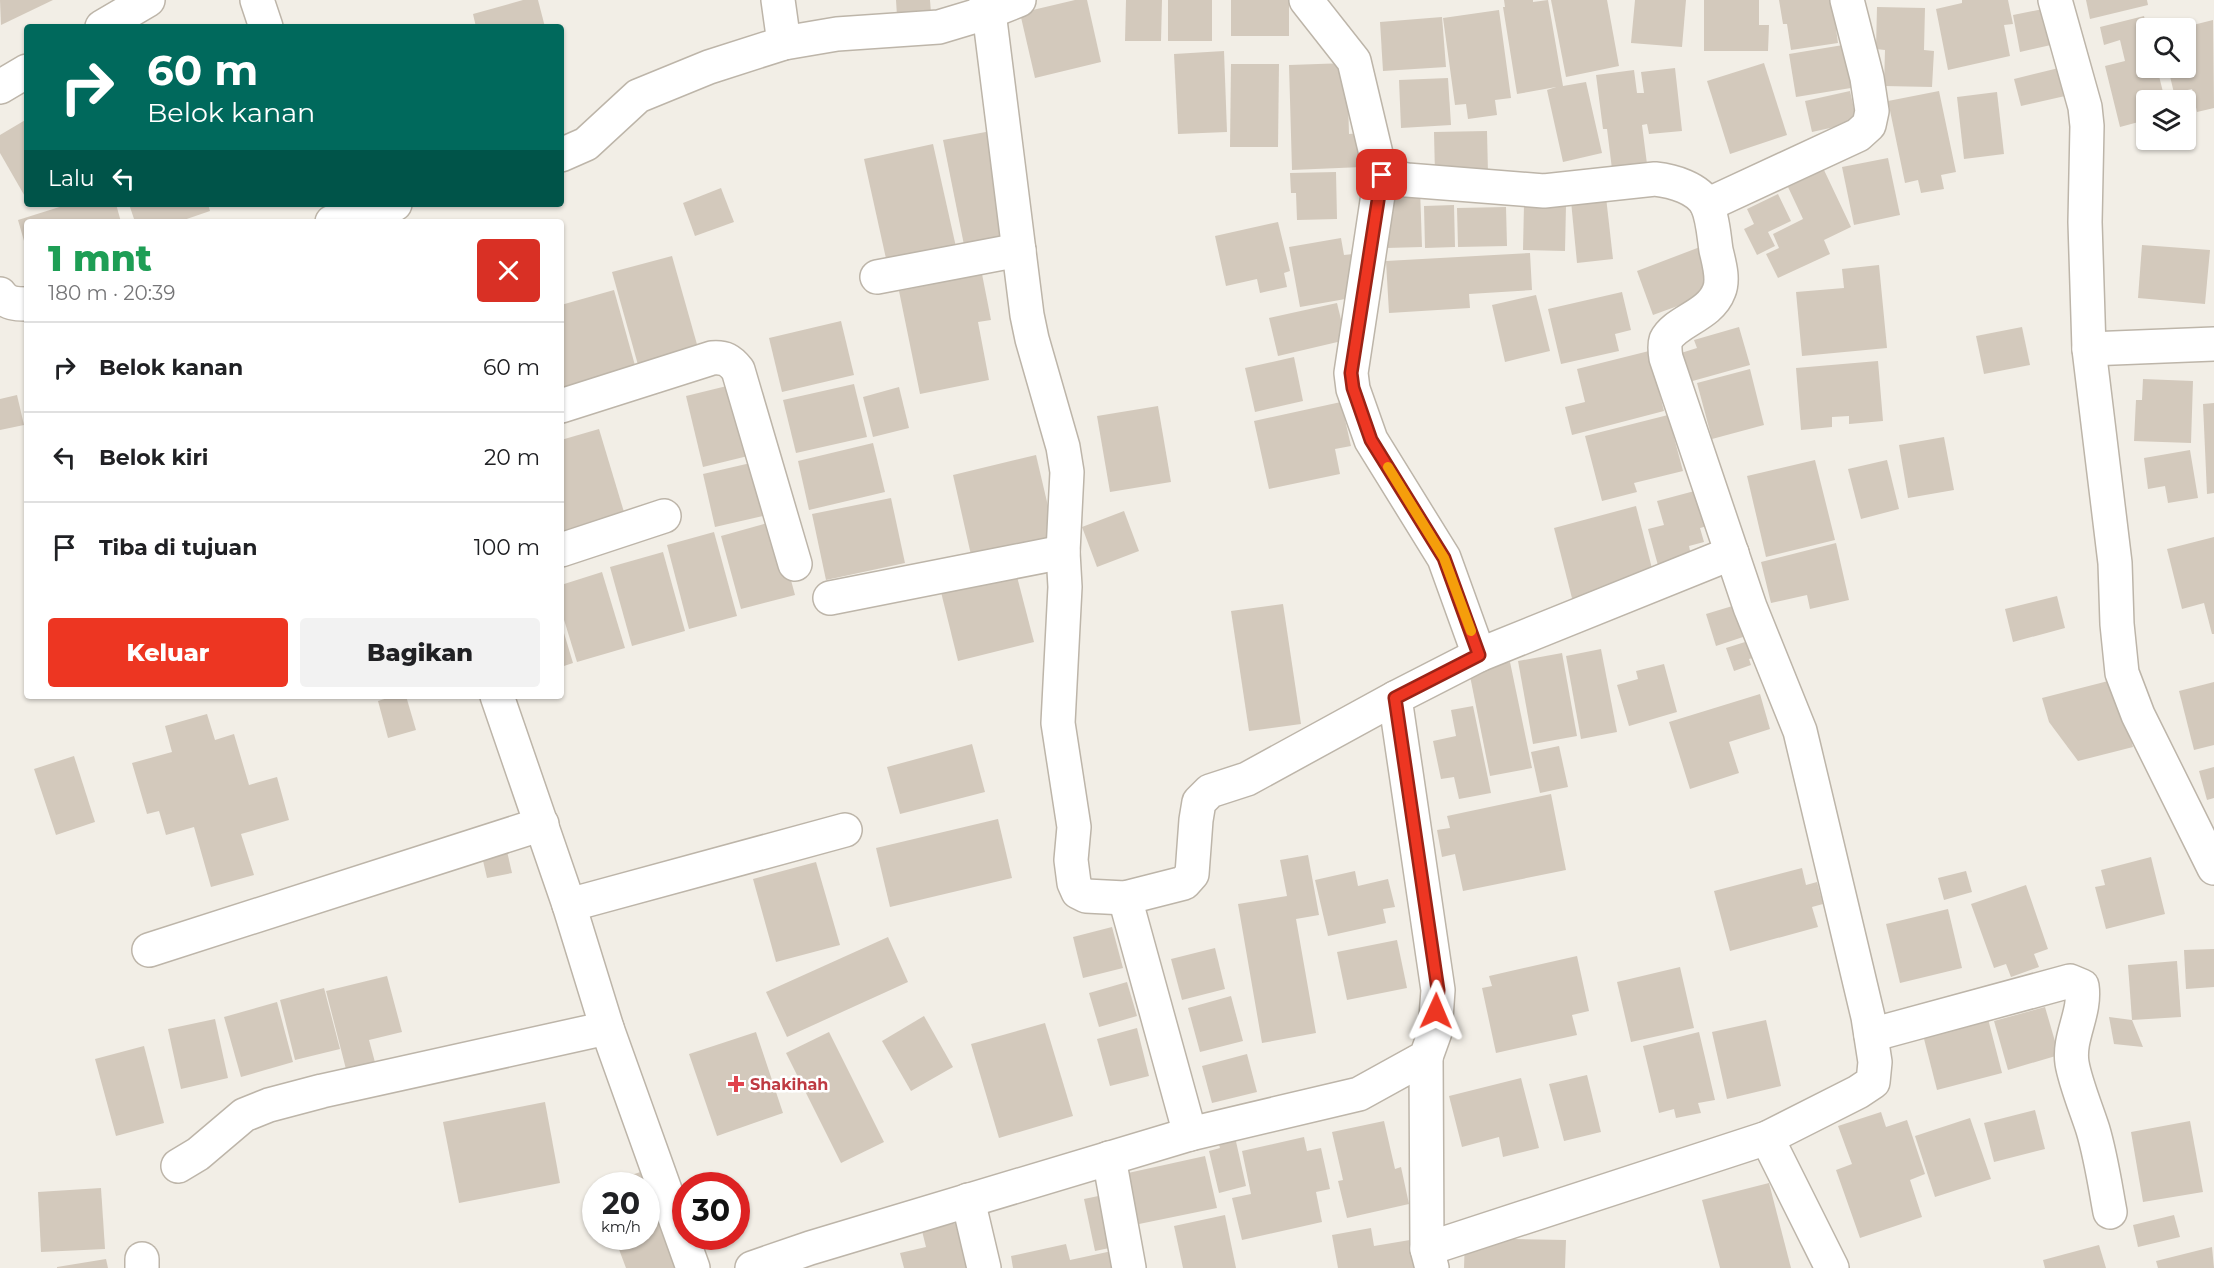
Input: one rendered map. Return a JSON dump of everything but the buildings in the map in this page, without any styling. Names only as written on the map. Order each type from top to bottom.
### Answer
[{"type":"street","points":[[107,24],[148,0]]},
{"type":"street","points":[[257,0],[265,24]]},
{"type":"street","points":[[778,0],[784,43]]},
{"type":"street","points":[[1306,0],[1354,61],[1382,175],[1351,373],[1353,388],[1371,440],[1444,558],[1479,655]]},
{"type":"street","points":[[1707,205],[1858,135],[1869,125],[1872,111],[1847,0]]},
{"type":"street","points":[[2055,0],[2085,107],[2088,126],[2085,222],[2089,349],[2115,562],[2116,624],[2122,673],[2155,752],[2214,868]]},
{"type":"street","points":[[564,154],[585,144],[638,96],[709,67],[784,43],[837,34],[939,27],[998,4],[1019,250],[1032,339],[1063,447],[1067,472],[1063,552],[1065,587],[1058,723],[1074,827],[1071,860],[1074,883],[1078,892],[1086,896],[1125,898],[1184,883],[1192,874],[1199,802],[1210,791],[1247,779],[1479,655],[1732,553]]},
{"type":"street","points":[[0,87],[24,73]]},
{"type":"street","points":[[1382,175],[1407,180],[1544,191],[1655,179],[1683,186],[1696,193],[1707,205],[1720,273],[1719,292],[1710,306],[1670,334],[1665,344],[1665,351],[1750,607],[1800,731],[1868,1017],[1875,1062],[1873,1082],[1858,1092],[1767,1138],[1429,1259],[1426,1057],[1435,1032],[1438,990],[1395,698]]},
{"type":"street","points":[[342,219],[384,207]]},
{"type":"street","points":[[877,277],[1019,250]]},
{"type":"street","points":[[0,294],[3,299],[13,304],[24,304]]},
{"type":"street","points":[[2089,349],[2214,344]]},
{"type":"street","points":[[564,404],[712,358],[727,358],[738,370],[795,564]]},
{"type":"street","points":[[564,549],[664,516]]},
{"type":"street","points":[[830,598],[1063,552]]},
{"type":"street","points":[[498,699],[569,905],[607,1028],[693,1268]]},
{"type":"street","points":[[148,950],[542,824]]},
{"type":"street","points":[[569,905],[845,830]]},
{"type":"street","points":[[1125,898],[1190,1134]]},
{"type":"street","points":[[1871,1035],[2070,981],[2082,986],[2083,995],[2078,1026],[2071,1043],[2072,1064],[2094,1134],[2110,1212]]},
{"type":"street","points":[[178,1166],[198,1154],[243,1115],[269,1105],[322,1091],[607,1028]]},
{"type":"street","points":[[752,1268],[968,1200],[1190,1134],[1359,1094],[1426,1057]]},
{"type":"street","points":[[1767,1138],[1832,1268]]},
{"type":"street","points":[[1109,1158],[1129,1268]]},
{"type":"street","points":[[968,1200],[984,1268]]},
{"type":"slow traffic","points":[[1388,467],[1444,558],[1471,631]]},
{"type":"place","name":"Shakihah","points":[[736,1084]]},
{"type":"route","points":[[1382,175],[1351,373],[1353,388],[1371,440],[1444,558],[1479,655],[1395,698],[1438,990],[1436,1011]]}]
